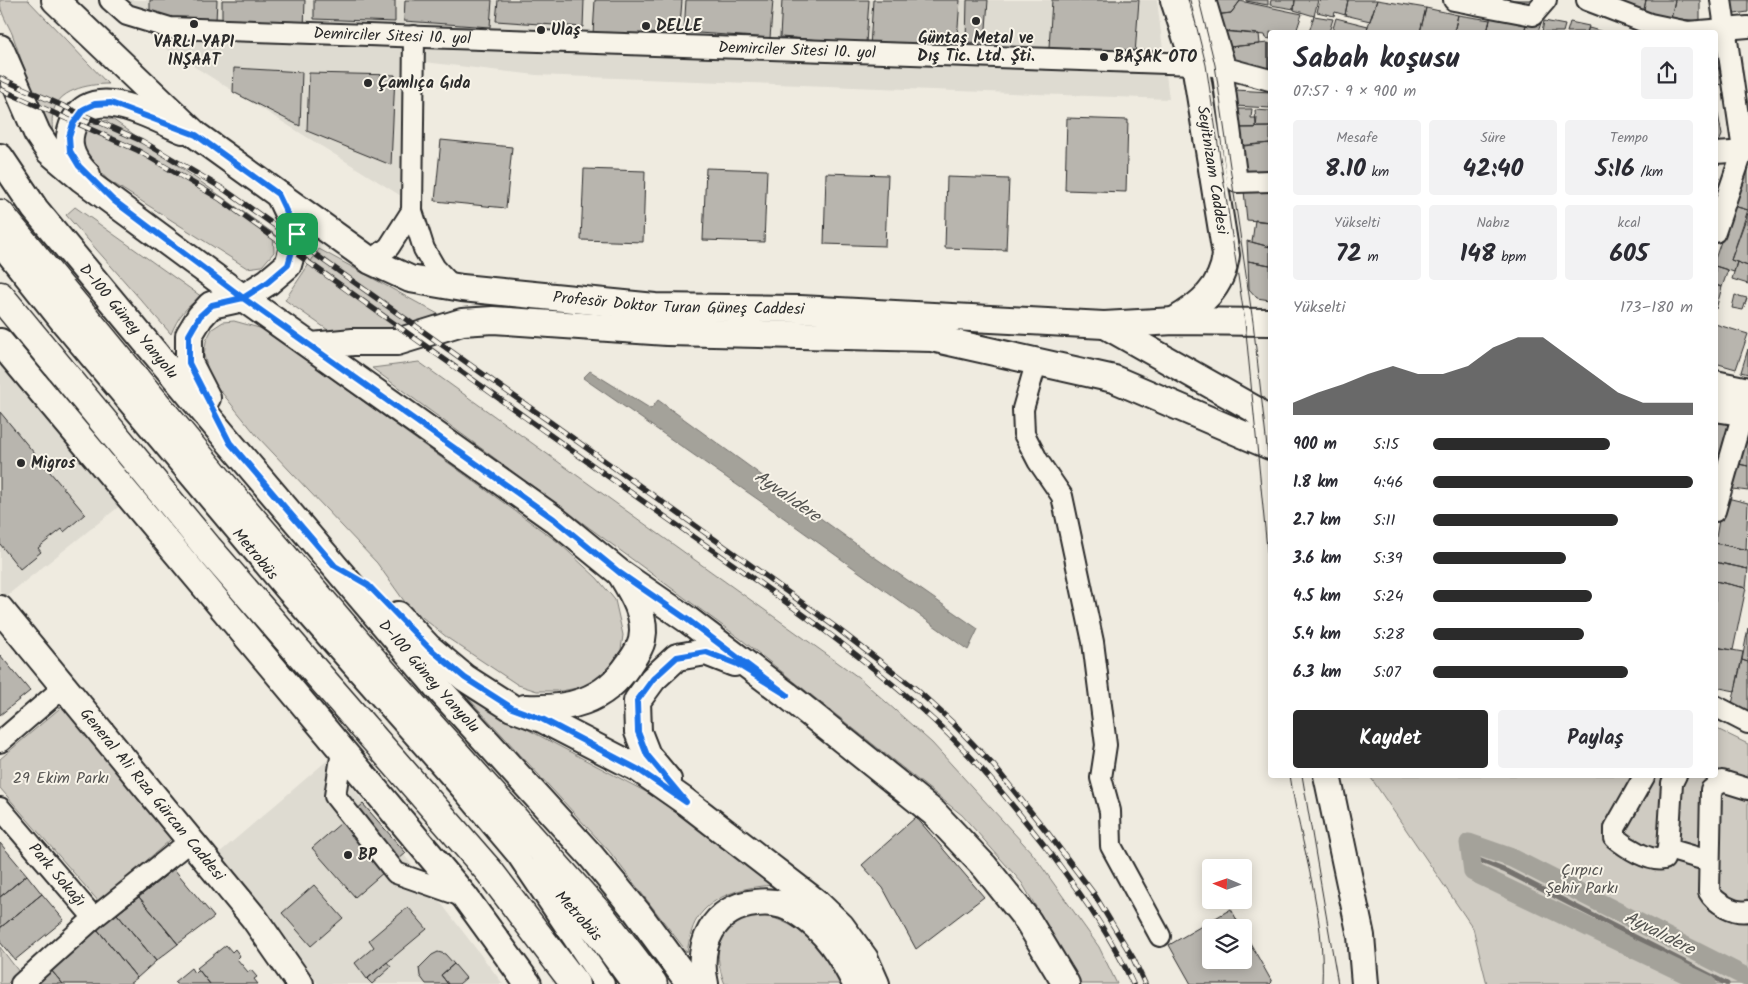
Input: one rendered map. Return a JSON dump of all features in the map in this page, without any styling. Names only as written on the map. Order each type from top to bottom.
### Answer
[{"type":"highway","points":[[0,214],[228,492],[389,679],[601,916],[653,984]]},
{"type":"highway","points":[[0,296],[227,570],[489,870],[575,984]]},
{"type":"main road","points":[[55,0],[196,135]]},
{"type":"main road","name":"Seyitnizam Caddesi","points":[[1174,0],[1195,64],[1226,254],[1225,267],[1200,306],[1174,321]]},
{"type":"main road","points":[[1202,0],[1222,67]]},
{"type":"main road","points":[[0,48],[36,133],[49,151],[82,179],[113,200],[243,298],[554,519],[620,573],[688,620],[787,695],[934,813],[984,867],[1028,922],[1066,984]]},
{"type":"main road","points":[[113,200],[79,166],[70,151],[69,137],[73,124],[84,109],[95,104],[111,103],[196,135]]},
{"type":"main road","name":"Profesör Doktor Turan Güneş Caddesi","points":[[196,135],[371,261],[410,279],[453,287],[565,300],[655,307],[800,309],[1116,330],[1174,321]]},
{"type":"main road","name":"D-100 Güney Yanyolu","points":[[0,157],[35,209],[230,443],[445,695],[591,856],[637,912],[690,984]]},
{"type":"main road","points":[[230,443],[189,363],[189,335],[200,316],[212,305],[243,298],[268,282],[288,265],[297,234],[278,194]]},
{"type":"main road","points":[[312,346],[353,342],[397,342],[462,322],[493,320],[667,332],[932,338],[1037,360],[1114,379],[1268,445]]},
{"type":"main road","points":[[1174,321],[1268,322]]},
{"type":"main road","points":[[1114,379],[1127,369],[1134,360],[1135,350],[1116,330]]},
{"type":"main road","points":[[1116,330],[1254,409],[1268,423]]},
{"type":"main road","points":[[0,342],[465,897],[528,984]]},
{"type":"main road","points":[[1718,386],[1746,406]]},
{"type":"main road","points":[[1718,408],[1746,406]]},
{"type":"main road","points":[[335,566],[368,585],[428,647],[465,678],[512,708],[542,719],[613,755],[664,784],[817,903],[841,926],[865,959],[876,984]]},
{"type":"main road","points":[[512,708],[557,708],[582,703],[603,691],[624,672],[642,640],[641,620],[636,598],[620,573]]},
{"type":"main road","name":"General Ali Rıza Gürcan Caddesi","points":[[0,609],[254,918],[300,984]]},
{"type":"main road","points":[[686,802],[647,755],[638,732],[637,701],[653,679],[677,657],[706,652],[737,664],[787,695]]},
{"type":"main road","points":[[1328,778],[1361,936],[1365,984]]},
{"type":"main road","points":[[705,984],[703,947],[710,930],[720,916],[731,909],[746,904],[763,902],[782,904],[799,913],[815,926],[835,946],[856,984]]},
{"type":"street","name":"Demirciler Sitesi 10. yol","points":[[110,0],[127,15],[170,28],[1195,64],[1222,67],[1268,79]]},
{"type":"street","points":[[1454,0],[1533,15],[1546,0]]},
{"type":"street","points":[[1587,0],[1650,24],[1678,30]]},
{"type":"street","points":[[1718,224],[1746,150],[1721,0]]},
{"type":"street","points":[[1707,30],[1748,27]]},
{"type":"street","points":[[1726,28],[1748,35]]},
{"type":"street","points":[[414,36],[412,211],[424,250],[436,268],[453,287]]},
{"type":"street","points":[[1222,67],[1237,182],[1268,181]]},
{"type":"street","points":[[1718,154],[1746,150]]},
{"type":"street","points":[[371,261],[389,247],[412,211]]},
{"type":"street","name":"Metrobüs","points":[[0,246],[75,339],[270,572],[517,855],[604,984]]},
{"type":"street","points":[[1037,360],[1024,409],[1024,434],[1038,461],[1062,496],[1093,642],[1106,745],[1101,778],[1110,811],[1111,846],[1160,936]]},
{"type":"street","points":[[1718,501],[1746,406]]},
{"type":"street","points":[[0,742],[65,686]]},
{"type":"street","points":[[1718,708],[1748,723]]},
{"type":"street","points":[[342,751],[335,796],[396,873],[465,897]]},
{"type":"street","points":[[1643,778],[1615,828],[1615,838],[1622,844],[1657,860],[1664,859],[1668,849],[1672,783],[1674,778]]},
{"type":"street","points":[[1748,789],[1722,781],[1711,790],[1709,892],[1712,898],[1741,912],[1748,912]]},
{"type":"street","name":"Park Sokağı","points":[[0,808],[94,918]]},
{"type":"street","name":"Park Sokağı","points":[[21,984],[94,918],[190,841]]},
{"type":"street","points":[[1668,849],[1710,861]]},
{"type":"street","name":"Metrobüs","points":[[517,855],[542,874],[595,934],[632,984]]},
{"type":"shaded area","points":[[117,0],[1157,0],[1169,99],[536,75],[424,62],[422,209],[155,42]]},
{"type":"shaded area","points":[[0,361],[121,505],[5,597],[0,591]]},
{"type":"shaded area","points":[[330,758],[503,984],[318,984],[218,854]]},
{"type":"green space","points":[[0,0],[28,0],[108,84],[83,87],[66,94],[60,99],[55,106],[52,117],[53,138],[26,75],[13,36],[3,14]]},
{"type":"green space","points":[[112,119],[273,233],[274,252],[262,266],[247,268],[108,180],[91,162],[80,145],[88,125]]},
{"type":"green space","points":[[75,207],[202,297],[191,304],[183,313],[171,334],[66,215]]},
{"type":"green space","points":[[319,249],[438,314],[403,329],[363,332],[328,330],[285,300]]},
{"type":"green space","points":[[234,321],[263,329],[558,542],[597,578],[615,600],[623,635],[621,650],[603,675],[582,687],[561,691],[537,691],[518,685],[449,639],[407,605],[377,563],[257,436],[210,378],[204,355],[206,341],[212,329],[223,322]]},
{"type":"green space","points":[[419,362],[858,677],[932,743],[1032,853],[1099,947],[1117,984],[1076,984],[1066,958],[1022,883],[962,815],[742,640],[372,368]]},
{"type":"green space","points":[[468,698],[648,793],[727,847],[776,885],[743,889],[712,903],[697,919],[687,952],[609,851]]},
{"type":"green space","name":"29 Ekim Parkı","points":[[66,703],[177,834],[99,902],[0,788],[0,759]]},
{"type":"green space","name":"Çırpıcı Şehir Parkı","points":[[1718,729],[1748,744],[1748,984],[1487,984],[1473,928],[1371,778],[1718,778]]},
{"type":"green space","points":[[760,914],[788,924],[810,939],[819,948],[843,984],[725,984],[719,959],[720,942],[724,934],[729,927],[739,920]]},
{"type":"green space","points":[[0,947],[19,972],[7,984],[0,984]]},
{"type":"water","points":[[590,371],[651,409],[658,400],[867,552],[978,629],[968,650],[763,503],[583,378]]},
{"type":"building","points":[[150,0],[217,0],[216,21],[150,18]]},
{"type":"building","points":[[222,0],[305,0],[304,29],[222,27]]},
{"type":"building","points":[[314,0],[395,0],[395,22],[314,19]]},
{"type":"building","points":[[405,0],[492,0],[490,27],[404,21]]},
{"type":"building","points":[[498,0],[584,0],[583,27],[496,21]]},
{"type":"building","points":[[595,0],[682,0],[679,39],[593,34]]},
{"type":"building","points":[[686,0],[773,0],[770,38],[684,32]]},
{"type":"building","points":[[782,0],[869,0],[866,43],[780,37]]},
{"type":"building","points":[[873,0],[960,0],[956,53],[870,47]]},
{"type":"building","name":"Güntaş Metal ve Dış Tic. Ltd. Şti.","points":[[967,0],[988,0],[985,43],[966,42]]},
{"type":"building","points":[[1052,0],[1139,0],[1135,54],[1049,48]]},
{"type":"building","points":[[1209,0],[1241,0],[1231,13],[1213,15]]},
{"type":"building","points":[[1268,0],[1268,5],[1246,1]]},
{"type":"building","points":[[1271,0],[1295,0],[1294,9],[1270,5]]},
{"type":"building","points":[[1295,0],[1318,0],[1314,16],[1294,10]]},
{"type":"building","points":[[1320,0],[1348,0],[1345,15],[1335,12],[1334,16],[1317,12]]},
{"type":"building","points":[[1348,0],[1377,0],[1370,21],[1345,15]]},
{"type":"building","points":[[1377,0],[1426,8],[1420,30],[1367,30]]},
{"type":"building","points":[[1510,0],[1532,0],[1529,9],[1508,6]]},
{"type":"building","points":[[1625,0],[1646,0],[1643,14],[1622,11]]},
{"type":"building","points":[[1646,0],[1675,0],[1671,19],[1643,15]]},
{"type":"building","points":[[1675,0],[1700,0],[1700,21],[1671,18]]},
{"type":"building","points":[[1725,0],[1748,0],[1748,12],[1728,15]]},
{"type":"building","points":[[1240,1],[1302,14],[1297,30],[1268,30],[1268,38],[1265,35],[1220,31],[1216,15],[1231,13]]},
{"type":"building","points":[[1426,8],[1458,15],[1454,30],[1420,30]]},
{"type":"building","points":[[1458,15],[1490,20],[1488,30],[1454,30]]},
{"type":"building","points":[[1314,16],[1333,19],[1330,30],[1310,30]]},
{"type":"building","points":[[1491,16],[1527,21],[1525,30],[1488,30]]},
{"type":"building","points":[[1336,18],[1368,26],[1367,30],[1333,30]]},
{"type":"building","points":[[1528,19],[1541,23],[1539,30],[1525,30]]},
{"type":"building","points":[[1544,21],[1565,25],[1564,30],[1542,30]]},
{"type":"building","points":[[1570,22],[1589,26],[1588,30],[1568,30]]},
{"type":"building","points":[[1226,31],[1259,34],[1260,44],[1229,47]]},
{"type":"building","points":[[1268,43],[1268,69],[1233,64],[1229,47]]},
{"type":"building","points":[[1718,66],[1723,84],[1718,85]]},
{"type":"building","points":[[234,68],[302,72],[300,126],[233,92]]},
{"type":"building","points":[[309,73],[395,75],[391,165],[307,131]]},
{"type":"building","points":[[1235,90],[1268,92],[1268,108],[1235,106]]},
{"type":"building","points":[[1235,109],[1252,109],[1251,118],[1257,118],[1256,128],[1234,128]]},
{"type":"building","points":[[1255,110],[1268,111],[1268,127],[1256,127]]},
{"type":"building","points":[[1718,114],[1722,135],[1718,141]]},
{"type":"building","points":[[1067,118],[1128,120],[1126,192],[1065,190]]},
{"type":"building","points":[[1268,127],[1268,143],[1237,146],[1236,128]]},
{"type":"building","points":[[441,140],[512,147],[506,208],[435,201]]},
{"type":"building","points":[[1268,143],[1268,173],[1239,175],[1235,147]]},
{"type":"building","points":[[1748,164],[1748,210],[1734,206]]},
{"type":"building","points":[[706,168],[767,170],[764,242],[703,240]]},
{"type":"building","points":[[584,169],[645,171],[643,242],[581,240]]},
{"type":"building","points":[[826,173],[888,175],[885,246],[824,244]]},
{"type":"building","points":[[947,177],[1009,179],[1006,250],[945,248]]},
{"type":"building","points":[[1268,190],[1268,222],[1247,220],[1244,191]]},
{"type":"building","points":[[1733,206],[1748,210],[1731,260],[1737,262],[1734,272],[1718,267],[1718,250]]},
{"type":"building","points":[[1748,213],[1748,266],[1731,260]]},
{"type":"building","points":[[1255,220],[1268,222],[1268,246],[1252,242]]},
{"type":"building","points":[[1247,241],[1268,246],[1268,265],[1248,261]]},
{"type":"building","points":[[1248,261],[1268,265],[1268,300],[1257,298],[1249,289]]},
{"type":"building","points":[[1737,262],[1748,266],[1748,284],[1732,279]]},
{"type":"building","points":[[1718,267],[1728,270],[1722,287],[1718,286]]},
{"type":"building","points":[[1718,286],[1722,287],[1718,302]]},
{"type":"building","points":[[1735,295],[1747,298],[1743,310],[1732,308]]},
{"type":"building","points":[[1718,325],[1748,334],[1736,369],[1718,364]]},
{"type":"building","points":[[1748,349],[1748,374],[1741,372]]},
{"type":"building","name":"Migros","points":[[0,412],[85,514],[64,532],[62,529],[38,548],[41,552],[20,569],[0,544]]},
{"type":"building","points":[[1718,422],[1733,426],[1718,481]]},
{"type":"building","points":[[1748,424],[1748,466],[1734,463]]},
{"type":"building","points":[[1734,463],[1748,466],[1748,491],[1726,488]]},
{"type":"building","points":[[1723,497],[1748,503],[1746,550],[1718,544],[1718,526]]},
{"type":"building","points":[[1718,544],[1748,550],[1748,569],[1718,563]]},
{"type":"building","points":[[1718,563],[1748,569],[1746,588],[1718,582]]},
{"type":"building","points":[[1718,582],[1746,588],[1733,650],[1718,648]]},
{"type":"building","points":[[1748,628],[1748,662],[1742,660]]},
{"type":"building","points":[[1718,648],[1743,652],[1735,691],[1718,688]]},
{"type":"building","points":[[0,655],[30,691],[0,715]]},
{"type":"building","points":[[1742,660],[1748,662],[1748,713],[1732,704]]},
{"type":"building","points":[[363,804],[406,853],[355,897],[312,848]]},
{"type":"building","points":[[916,817],[984,897],[916,949],[883,888],[862,865]]},
{"type":"building","points":[[0,843],[27,875],[0,897]]},
{"type":"building","points":[[174,869],[214,917],[178,944],[139,897]]},
{"type":"building","points":[[27,875],[42,894],[0,928],[0,897]]},
{"type":"building","points":[[314,885],[343,918],[311,946],[282,913]]},
{"type":"building","points":[[42,894],[64,920],[15,960],[0,942],[0,928]]},
{"type":"building","points":[[139,897],[178,944],[156,961],[117,914]]},
{"type":"building","points":[[408,907],[427,929],[367,979],[355,963],[374,947],[369,940]]},
{"type":"building","points":[[1231,909],[1236,919],[1214,919]]},
{"type":"building","points":[[117,914],[156,961],[137,978],[97,929]]},
{"type":"building","points":[[1202,926],[1202,969],[1252,969],[1252,946],[1272,982],[1270,984],[1191,984],[1169,945]]},
{"type":"building","points":[[97,929],[137,978],[129,984],[63,984],[50,969]]},
{"type":"building","points":[[226,945],[232,952],[235,949],[240,956],[237,959],[248,972],[251,970],[257,977],[254,979],[258,984],[210,984],[197,968]]},
{"type":"building","points":[[438,952],[445,954],[454,964],[441,975],[448,984],[426,984],[420,976],[419,968],[432,955]]},
{"type":"building","points":[[387,962],[391,967],[372,984],[367,979]]},
{"type":"building","points":[[454,964],[466,978],[459,984],[448,984],[441,975]]},
{"type":"building","points":[[191,968],[194,973],[198,969],[210,984],[176,984],[174,982]]},
{"type":"building","points":[[50,969],[63,984],[32,984]]},
{"type":"waterway","points":[[1707,984],[1473,872],[1469,843],[1512,858],[1748,978]]},
{"type":"waterway","name":"Ayvalıdere","points":[[1471,857],[1506,871],[1727,984]]},
{"type":"tram line","points":[[1190,0],[1206,65],[1245,322],[1268,559]]},
{"type":"tram line","points":[[1199,0],[1215,65],[1253,322],[1268,456]]},
{"type":"tram line","points":[[1290,778],[1316,905],[1322,958],[1322,984]]},
{"type":"tram line","points":[[1303,778],[1338,984]]},
{"type":"railway","points":[[0,78],[142,141],[225,190],[745,561],[917,690],[954,724],[994,766],[1047,832],[1094,894],[1133,958],[1145,984]]},
{"type":"railway","points":[[0,89],[137,150],[220,199],[788,603],[869,665],[944,730],[1000,791],[1052,855],[1085,901],[1116,950],[1133,984]]},
{"type":"place","name":"Güntaş Metal ve Dış Tic. Ltd. Şti.","points":[[976,21]]},
{"type":"place","name":"VARLI YAPI INŞAAT","points":[[194,24]]},
{"type":"place","name":"DELLE","points":[[646,26]]},
{"type":"place","name":"Ulaş","points":[[541,30]]},
{"type":"place","name":"BAŞAK OTO","points":[[1104,57]]},
{"type":"place","name":"Çamlıça Gıda","points":[[368,83]]},
{"type":"place","name":"Migros","points":[[21,463]]},
{"type":"place","name":"BP","points":[[348,855]]},
{"type":"route","points":[[297,234],[288,265],[268,282],[243,298],[212,305],[200,316],[189,335],[189,363],[230,443],[335,566],[368,585],[428,647],[465,678],[512,708],[542,719],[613,755],[664,784],[686,802],[647,755],[638,732],[637,701],[653,679],[677,657],[706,652],[737,664],[787,695],[688,620],[620,573],[554,519],[243,298],[113,200],[79,166],[70,151],[69,137],[73,124],[84,109],[95,104],[111,103],[196,135],[278,194],[290,214],[297,234]]}]
